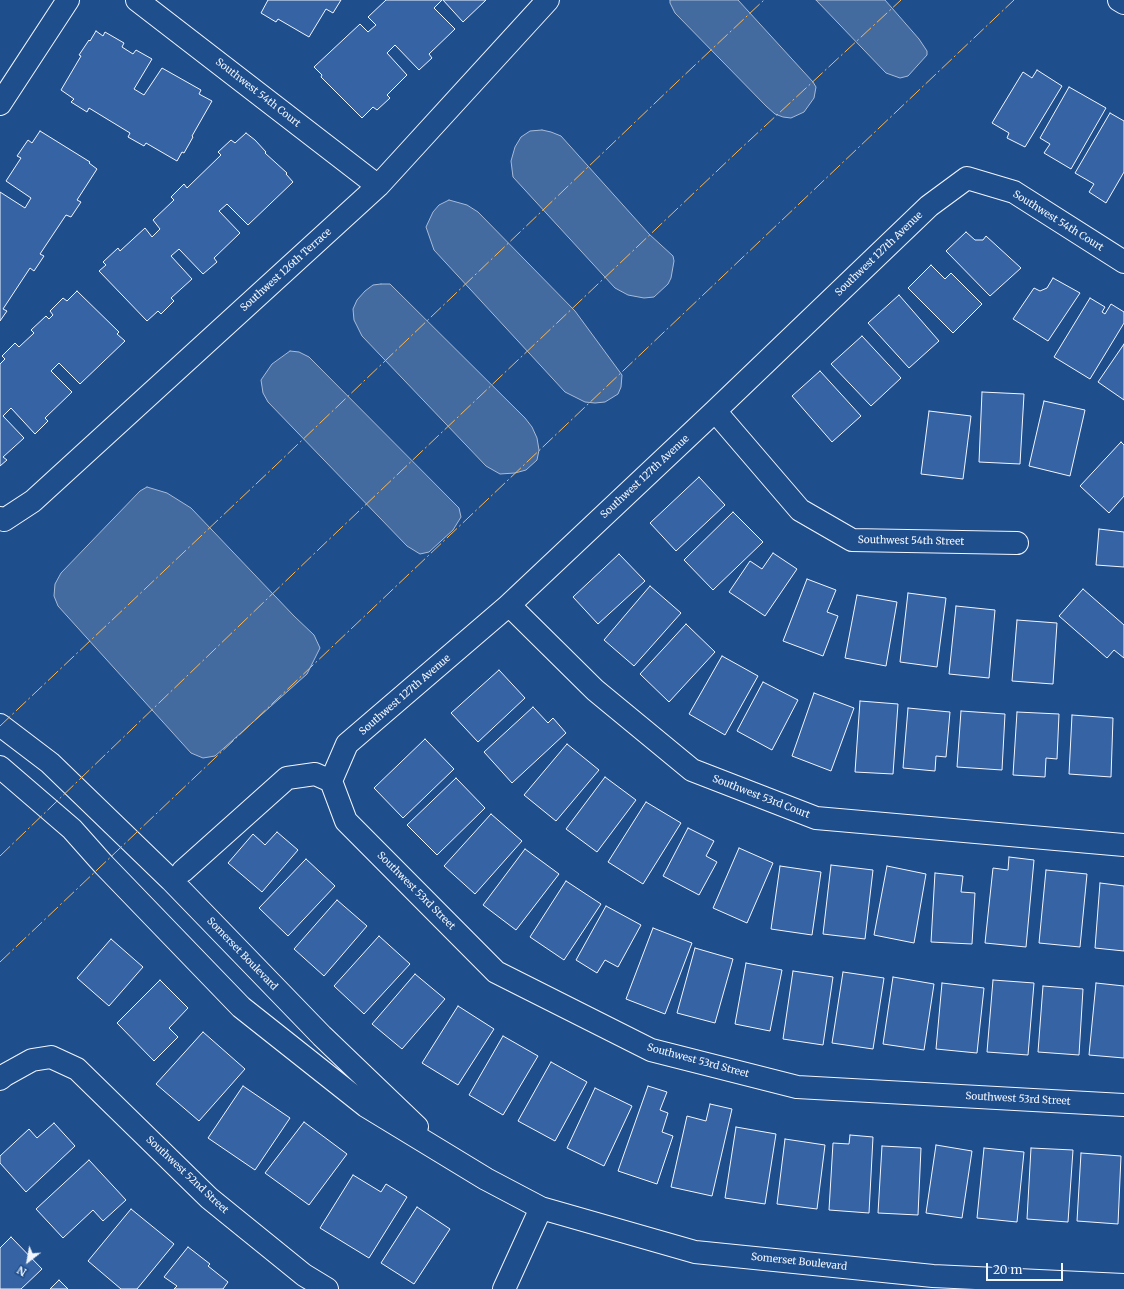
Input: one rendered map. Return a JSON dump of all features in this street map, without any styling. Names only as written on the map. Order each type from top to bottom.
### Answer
[{"type":"street","points":[[0,104],[68,0]]},
{"type":"street","name":"Southwest 54th Court","points":[[137,0],[378,186]]},
{"type":"street","name":"Southwest 126th Terrace","points":[[2,519],[33,501],[378,186],[548,0]]},
{"type":"street","points":[[1119,0],[1124,3]]},
{"type":"street","name":"Southwest 54th Court","points":[[967,178],[1014,192],[1124,262]]},
{"type":"street","name":"Southwest 127th Avenue","points":[[331,781],[347,744],[509,605],[715,411],[929,206],[967,178]]},
{"type":"street","name":"Southwest 54th Street","points":[[715,411],[800,510],[852,540],[1017,543]]},
{"type":"street","name":"Southwest 53rd Court","points":[[509,605],[595,690],[692,770],[816,818],[1124,845]]},
{"type":"street","name":"Somerset Boulevard","points":[[0,725],[50,764],[171,880],[322,1036],[418,1127],[486,1180]]},
{"type":"street","name":"Somerset Boulevard","points":[[0,766],[72,830],[241,1007],[366,1106],[486,1180],[541,1208],[695,1252],[933,1276],[1124,1285]]},
{"type":"street","points":[[183,871],[288,778],[315,774],[331,781]]},
{"type":"street","name":"Southwest 53rd Street","points":[[331,781],[346,822],[496,972],[651,1050],[797,1087],[1124,1105]]},
{"type":"street","name":"Southwest 52nd Street","points":[[0,1079],[32,1060],[50,1057],[77,1069],[209,1198],[299,1282],[327,1289]]},
{"type":"street","points":[[504,1289],[541,1208]]},
{"type":"water","points":[[670,0],[738,0],[816,87],[814,98],[804,112],[791,118],[775,114],[675,13]]},
{"type":"water","points":[[816,0],[885,0],[919,39],[927,51],[927,55],[908,76],[900,78],[886,73]]},
{"type":"water","points":[[542,130],[561,136],[649,234],[673,256],[674,261],[671,278],[668,284],[654,297],[644,298],[628,295],[615,288],[513,177],[511,161],[515,147],[521,137],[530,131]]},
{"type":"water","points":[[449,200],[467,205],[478,212],[575,311],[622,375],[621,387],[618,394],[605,402],[595,403],[585,402],[565,392],[434,250],[426,227],[433,212],[439,205]]},
{"type":"water","points":[[390,284],[525,418],[532,427],[537,438],[539,450],[537,460],[526,470],[515,473],[500,474],[486,466],[362,336],[354,320],[353,309],[357,300],[365,291],[373,285]]},
{"type":"water","points":[[290,351],[299,352],[309,357],[459,508],[461,517],[453,530],[429,552],[420,554],[407,546],[268,402],[263,393],[261,380],[272,364]]},
{"type":"water","points":[[147,487],[167,493],[191,508],[314,635],[320,648],[307,674],[215,756],[203,758],[191,753],[58,606],[54,596],[55,584],[61,573],[140,491]]},
{"type":"building","points":[[268,0],[341,0],[333,13],[326,9],[309,37],[278,19],[276,22],[261,13]]},
{"type":"building","points":[[386,0],[442,0],[434,8],[455,29],[429,54],[432,58],[419,70],[395,45],[387,53],[407,75],[387,95],[390,98],[377,110],[373,107],[362,118],[321,77],[322,75],[314,67],[360,24],[368,32],[376,25],[368,17]]},
{"type":"building","points":[[443,0],[486,0],[463,22]]},
{"type":"building","points":[[96,31],[103,36],[105,32],[124,43],[122,47],[133,54],[136,50],[152,59],[134,89],[144,95],[162,68],[201,90],[199,94],[212,101],[184,153],[182,152],[177,161],[146,143],[144,146],[128,137],[130,133],[89,108],[87,112],[71,102],[74,99],[61,90],[81,56],[79,55]]},
{"type":"building","points":[[1037,70],[1062,86],[1025,147],[1007,138],[1009,133],[992,123],[1023,72],[1032,78]]},
{"type":"building","points":[[1069,87],[1106,108],[1071,169],[1044,153],[1050,144],[1040,138]]},
{"type":"building","points":[[1110,113],[1124,121],[1124,172],[1106,203],[1089,192],[1094,184],[1075,173]]},
{"type":"building","points":[[40,131],[90,162],[89,163],[97,169],[77,200],[81,202],[71,217],[66,215],[40,254],[44,256],[34,271],[30,268],[3,309],[7,311],[0,321],[0,192],[25,208],[31,198],[6,181],[21,158],[17,156],[28,140],[32,143]]},
{"type":"building","points":[[246,133],[255,140],[266,152],[265,153],[287,173],[286,174],[293,182],[248,225],[227,204],[219,211],[240,233],[214,258],[217,262],[203,274],[179,249],[171,256],[192,279],[171,298],[174,301],[161,314],[158,311],[147,321],[99,271],[106,265],[103,262],[118,248],[120,251],[145,228],[152,237],[160,229],[153,220],[174,200],[171,197],[184,184],[187,188],[221,155],[218,152],[231,140],[235,143]]},
{"type":"building","points":[[966,232],[975,240],[983,240],[986,236],[1021,268],[990,296],[946,251]]},
{"type":"building","points":[[931,265],[945,279],[951,273],[982,304],[953,333],[908,288]]},
{"type":"building","points":[[1053,278],[1080,293],[1048,341],[1013,319],[1034,288],[1040,291],[1047,288]]},
{"type":"building","points":[[77,291],[119,332],[117,334],[125,341],[80,384],[59,363],[51,371],[72,392],[45,418],[48,421],[35,434],[11,408],[3,416],[24,438],[3,457],[7,460],[0,466],[0,364],[5,359],[2,356],[15,343],[19,347],[34,333],[31,330],[46,316],[49,319],[53,315],[50,311],[63,298],[67,301]]},
{"type":"building","points":[[899,295],[939,341],[909,368],[868,323]]},
{"type":"building","points":[[1090,298],[1105,307],[1102,312],[1105,314],[1111,304],[1124,312],[1124,323],[1090,379],[1054,357]]},
{"type":"building","points":[[862,336],[901,378],[871,406],[831,364]]},
{"type":"building","points":[[1124,344],[1124,400],[1098,382]]},
{"type":"building","points":[[820,371],[861,416],[832,442],[792,396]]},
{"type":"building","points":[[982,392],[1024,394],[1020,464],[979,462]]},
{"type":"building","points":[[1044,401],[1085,410],[1070,476],[1029,466]]},
{"type":"building","points":[[929,411],[971,416],[963,479],[921,474]]},
{"type":"building","points":[[1121,442],[1124,445],[1124,496],[1109,513],[1080,486]]},
{"type":"building","points":[[699,477],[725,505],[676,551],[650,523]]},
{"type":"building","points":[[733,512],[763,542],[713,590],[684,560]]},
{"type":"building","points":[[1099,529],[1124,532],[1124,567],[1096,565]]},
{"type":"building","points":[[773,553],[797,569],[765,616],[729,592],[750,561],[762,569]]},
{"type":"building","points":[[619,554],[645,581],[598,624],[573,597]]},
{"type":"building","points":[[807,579],[836,590],[827,612],[838,616],[823,656],[783,641]]},
{"type":"building","points":[[650,586],[681,613],[634,666],[604,640]]},
{"type":"building","points":[[1083,589],[1124,625],[1124,658],[1114,650],[1107,658],[1059,616]]},
{"type":"building","points":[[908,593],[946,598],[937,667],[900,662]]},
{"type":"building","points":[[857,595],[897,602],[886,666],[845,658]]},
{"type":"building","points":[[956,606],[995,610],[989,678],[949,674]]},
{"type":"building","points":[[1017,620],[1057,623],[1053,684],[1012,681]]},
{"type":"building","points":[[686,624],[715,652],[669,702],[640,674]]},
{"type":"building","points":[[722,656],[758,676],[725,735],[689,714]]},
{"type":"building","points":[[499,670],[525,698],[478,742],[451,713]]},
{"type":"building","points":[[763,682],[798,700],[772,750],[737,731]]},
{"type":"building","points":[[814,693],[854,708],[831,771],[792,756]]},
{"type":"building","points":[[860,701],[898,704],[893,774],[855,772]]},
{"type":"building","points":[[533,707],[548,723],[553,718],[566,733],[512,783],[484,752]]},
{"type":"building","points":[[908,708],[950,712],[946,757],[936,756],[935,771],[903,768]]},
{"type":"building","points":[[961,711],[1005,714],[1002,770],[957,767]]},
{"type":"building","points":[[1017,712],[1059,714],[1057,759],[1046,758],[1045,777],[1013,775]]},
{"type":"building","points":[[1072,715],[1113,718],[1111,777],[1069,774]]},
{"type":"building","points":[[425,739],[454,769],[403,818],[374,788]]},
{"type":"building","points":[[567,744],[599,770],[556,821],[524,795]]},
{"type":"building","points":[[605,777],[636,800],[597,852],[566,829]]},
{"type":"building","points":[[456,778],[485,808],[437,855],[407,825]]},
{"type":"building","points":[[646,802],[681,823],[643,884],[608,862]]},
{"type":"building","points":[[491,814],[522,841],[475,894],[444,866]]},
{"type":"building","points":[[688,828],[714,841],[706,856],[717,862],[699,895],[663,876]]},
{"type":"building","points":[[277,832],[298,850],[262,892],[228,863],[253,834],[265,845]]},
{"type":"building","points":[[739,848],[773,863],[747,923],[713,908]]},
{"type":"building","points":[[525,849],[559,874],[516,930],[483,905]]},
{"type":"building","points":[[1009,857],[1034,860],[1026,947],[985,943],[993,868],[1008,870]]},
{"type":"building","points":[[306,859],[335,886],[288,936],[259,908]]},
{"type":"building","points":[[831,865],[873,870],[865,939],[823,934]]},
{"type":"building","points":[[780,866],[821,872],[812,935],[771,929]]},
{"type":"building","points":[[887,866],[926,874],[914,943],[874,935]]},
{"type":"building","points":[[1046,870],[1087,874],[1080,947],[1039,943]]},
{"type":"building","points":[[935,873],[963,876],[961,892],[975,893],[972,944],[931,942]]},
{"type":"building","points":[[566,881],[601,904],[564,960],[530,937]]},
{"type":"building","points":[[1100,883],[1124,886],[1124,951],[1095,948]]},
{"type":"building","points":[[337,900],[367,926],[324,976],[294,949]]},
{"type":"building","points":[[606,906],[641,925],[618,967],[605,960],[597,973],[576,960]]},
{"type":"building","points":[[653,928],[692,943],[665,1014],[626,999]]},
{"type":"building","points":[[379,936],[410,964],[364,1014],[334,986]]},
{"type":"building","points":[[111,939],[143,967],[109,1006],[77,978]]},
{"type":"building","points":[[695,948],[733,959],[715,1023],[677,1013]]},
{"type":"building","points":[[746,963],[782,970],[770,1031],[735,1024]]},
{"type":"building","points":[[793,971],[833,977],[823,1045],[783,1039]]},
{"type":"building","points":[[843,972],[884,978],[873,1049],[832,1043]]},
{"type":"building","points":[[415,974],[445,999],[402,1049],[372,1024]]},
{"type":"building","points":[[893,977],[934,984],[924,1050],[883,1044]]},
{"type":"building","points":[[160,980],[188,1008],[169,1028],[178,1037],[154,1061],[117,1023]]},
{"type":"building","points":[[993,980],[1034,983],[1028,1055],[987,1052]]},
{"type":"building","points":[[942,983],[984,988],[977,1053],[936,1049]]},
{"type":"building","points":[[1096,983],[1124,986],[1124,1058],[1089,1055]]},
{"type":"building","points":[[1043,986],[1083,989],[1079,1055],[1038,1052]]},
{"type":"building","points":[[458,1006],[494,1029],[458,1085],[422,1063]]},
{"type":"building","points":[[203,1032],[245,1069],[199,1121],[156,1084]]},
{"type":"building","points":[[503,1036],[538,1056],[503,1115],[469,1095]]},
{"type":"building","points":[[551,1062],[587,1082],[555,1141],[518,1121]]},
{"type":"building","points":[[243,1086],[290,1118],[255,1170],[208,1138]]},
{"type":"building","points":[[648,1086],[667,1092],[660,1110],[668,1113],[662,1132],[673,1136],[657,1184],[618,1171]]},
{"type":"building","points":[[595,1088],[632,1106],[604,1166],[567,1148]]},
{"type":"building","points":[[710,1104],[732,1109],[712,1196],[671,1187],[687,1116],[706,1121]]},
{"type":"building","points":[[304,1122],[347,1154],[309,1205],[265,1173]]},
{"type":"building","points":[[54,1123],[75,1146],[26,1192],[0,1163],[0,1156],[29,1129],[37,1138]]},
{"type":"building","points":[[736,1127],[776,1134],[765,1204],[725,1198]]},
{"type":"building","points":[[850,1135],[873,1137],[869,1213],[829,1210],[833,1143],[849,1144]]},
{"type":"building","points":[[785,1139],[825,1145],[817,1209],[777,1204]]},
{"type":"building","points":[[936,1145],[972,1151],[962,1218],[926,1213]]},
{"type":"building","points":[[882,1146],[921,1148],[918,1215],[878,1213]]},
{"type":"building","points":[[984,1148],[1024,1152],[1017,1222],[977,1218]]},
{"type":"building","points":[[1031,1148],[1073,1150],[1068,1222],[1027,1219]]},
{"type":"building","points":[[1081,1153],[1121,1156],[1118,1224],[1077,1221]]},
{"type":"building","points":[[89,1160],[126,1200],[103,1221],[93,1210],[63,1238],[36,1209]]},
{"type":"building","points":[[353,1175],[381,1192],[386,1184],[407,1197],[369,1258],[320,1228]]},
{"type":"building","points":[[417,1207],[450,1229],[414,1284],[381,1263]]},
{"type":"building","points":[[131,1209],[174,1244],[137,1289],[121,1289],[88,1261]]},
{"type":"building","points":[[11,1237],[42,1269],[21,1289],[0,1289],[0,1248]]},
{"type":"building","points":[[188,1247],[210,1264],[208,1266],[228,1282],[223,1289],[174,1289],[177,1286],[164,1277]]},
{"type":"building","points":[[59,1280],[68,1289],[50,1289]]},
{"type":"power","points":[[0,726],[764,0]]},
{"type":"power","points":[[0,856],[319,549],[737,152],[901,0]]},
{"type":"power","points":[[0,962],[1014,0]]}]
